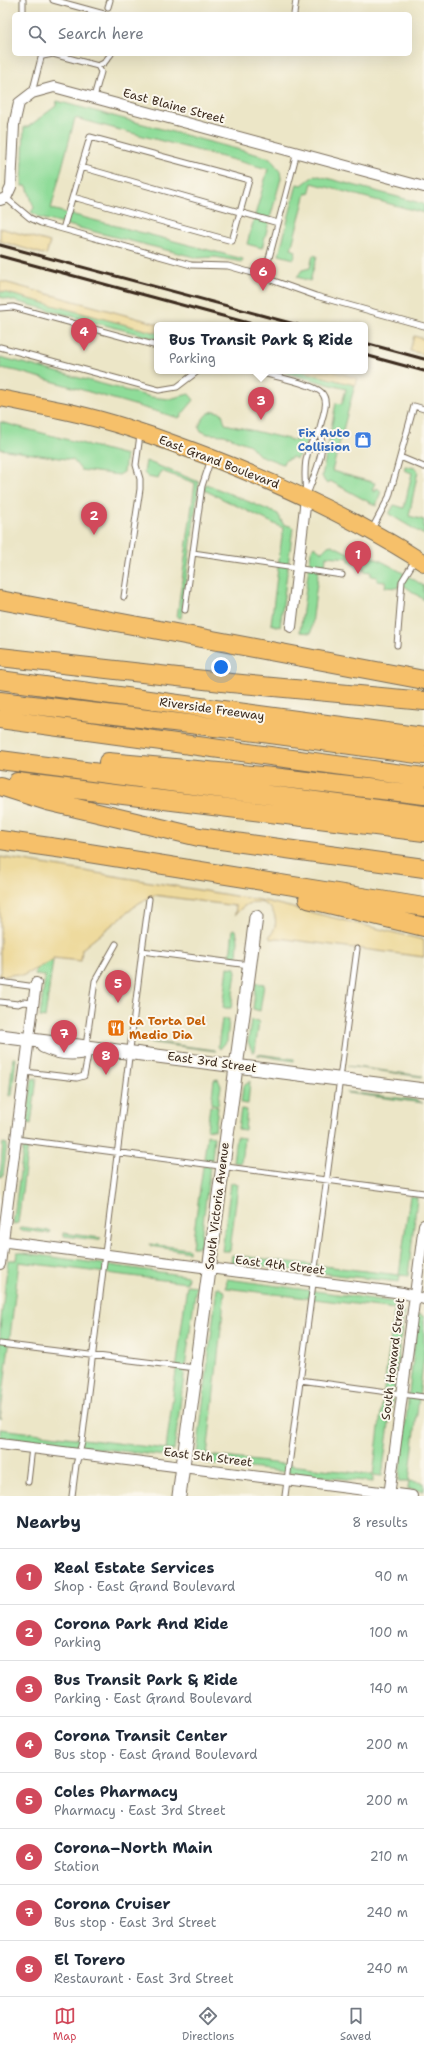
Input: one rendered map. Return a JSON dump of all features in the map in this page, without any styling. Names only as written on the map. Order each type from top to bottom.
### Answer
[{"type":"highway","points":[[0,600],[424,680]]},
{"type":"highway","points":[[0,657],[223,682],[424,701]]},
{"type":"highway","name":"Riverside Freeway","points":[[0,680],[424,737]]},
{"type":"highway","points":[[0,701],[256,732],[424,755]]},
{"type":"highway","points":[[0,719],[424,777]]},
{"type":"highway","points":[[0,751],[273,777],[424,795]]},
{"type":"highway","points":[[0,760],[424,814]]},
{"type":"highway","points":[[0,780],[424,832]]},
{"type":"highway","points":[[0,786],[47,801],[199,837],[424,868]]},
{"type":"highway","points":[[0,840],[167,865],[424,907]]},
{"type":"highway","points":[[167,865],[424,927]]},
{"type":"main road","name":"East Grand Boulevard","points":[[0,398],[86,416],[140,432],[212,458],[277,484],[306,498],[420,560]]},
{"type":"street","name":"East Blaine Street","points":[[3,199],[11,187],[14,125],[19,103],[32,93],[54,87],[424,187]]},
{"type":"street","points":[[291,627],[306,498]]},
{"type":"street","name":"South Victoria Avenue","points":[[179,1496],[256,916]]},
{"type":"street","points":[[0,1264],[25,1072],[32,1040],[36,985]]},
{"type":"street","points":[[0,1036],[32,1040],[58,1052],[72,1054],[90,1048],[130,1050]]},
{"type":"street","name":"East 3rd Street","points":[[130,1050],[236,1066],[424,1090]]},
{"type":"street","name":"South Howard Street","points":[[390,1495],[402,1394],[419,1297],[424,1225]]},
{"type":"street","name":"East 4th Street","points":[[2,1241],[419,1297]]},
{"type":"street","name":"East 5th Street","points":[[0,1444],[288,1480],[390,1495],[412,1496]]},
{"type":"lane","points":[[23,0],[23,12]]},
{"type":"lane","points":[[53,0],[97,12]]},
{"type":"lane","points":[[108,7],[110,0]]},
{"type":"lane","points":[[294,12],[296,0]]},
{"type":"lane","points":[[32,93],[43,56]]},
{"type":"lane","points":[[60,56],[98,66],[104,63],[109,56]]},
{"type":"lane","points":[[94,98],[101,72],[98,66]]},
{"type":"lane","points":[[63,229],[90,136],[248,180],[232,241],[73,197]]},
{"type":"lane","points":[[264,277],[297,152]]},
{"type":"lane","points":[[81,167],[278,223]]},
{"type":"lane","points":[[3,199],[30,218],[63,229],[191,265],[228,266],[264,277],[316,296],[424,326]]},
{"type":"lane","points":[[0,308],[13,307],[154,345]]},
{"type":"lane","points":[[0,347],[159,390],[176,387],[194,374]]},
{"type":"lane","points":[[265,374],[309,386],[320,391],[324,396],[326,406],[319,431],[311,441],[304,468],[306,498]]},
{"type":"lane","points":[[371,532],[389,497],[414,406],[424,409]]},
{"type":"lane","points":[[306,498],[315,474],[322,444],[319,431]]},
{"type":"lane","points":[[124,597],[140,489],[140,479],[136,465],[140,432]]},
{"type":"lane","points":[[400,457],[424,467]]},
{"type":"lane","points":[[186,610],[202,486],[212,458]]},
{"type":"lane","points":[[193,553],[342,575]]},
{"type":"lane","points":[[397,645],[402,581],[420,560]]},
{"type":"lane","points":[[72,1496],[76,1465],[80,1454],[93,1354],[149,899]]},
{"type":"lane","points":[[25,1072],[80,1078],[85,1073],[90,1048],[95,981],[116,944]]},
{"type":"lane","points":[[286,1496],[357,949]]},
{"type":"lane","points":[[142,952],[249,965]]},
{"type":"lane","points":[[0,982],[36,985]]},
{"type":"lane","points":[[0,1002],[18,1004],[22,1002],[34,1003]]},
{"type":"lane","points":[[16,1139],[424,1193]]},
{"type":"lane","points":[[0,1344],[93,1354],[196,1368]]},
{"type":"lane","points":[[300,1380],[424,1398]]},
{"type":"lane","points":[[28,1482],[32,1448]]},
{"type":"green space","points":[[57,101],[270,158],[280,171],[281,178],[262,248],[247,244],[268,169],[75,118],[51,209],[243,259],[242,262],[215,257],[198,258],[40,218],[31,212],[34,208],[27,186],[22,186],[24,127],[28,127],[56,106]]},
{"type":"green space","points":[[315,175],[424,204],[424,213],[312,183],[309,194],[306,193],[291,249],[296,251],[294,259],[279,255],[297,184],[302,185]]},
{"type":"green space","points":[[313,255],[317,256],[310,281],[297,277],[302,270],[310,268]]},
{"type":"green space","points":[[0,291],[154,332],[154,338],[0,297]]},
{"type":"green space","points":[[0,357],[151,397],[169,399],[189,394],[194,400],[179,418],[17,371],[0,368]]},
{"type":"green space","points":[[290,374],[313,374],[355,385],[332,471],[375,483],[372,490],[375,492],[377,488],[381,491],[376,506],[330,481],[328,484],[322,476],[336,403],[342,404],[346,389]]},
{"type":"green space","points":[[214,411],[222,413],[225,424],[296,441],[295,432],[302,433],[307,442],[304,449],[296,459],[293,457],[284,461],[283,464],[259,455],[250,445],[224,435],[208,434],[201,431],[199,427],[203,419],[209,413]]},
{"type":"green space","points":[[0,422],[126,455],[124,472],[119,475],[81,470],[73,460],[0,449]]},
{"type":"green space","points":[[146,461],[199,482],[181,618],[177,617],[195,483],[161,471],[158,479],[148,477],[144,473]]},
{"type":"green space","points":[[405,466],[415,468],[418,471],[409,516],[424,520],[424,535],[389,514],[394,505],[404,508],[412,473],[404,470]]},
{"type":"green space","points":[[206,484],[278,514],[283,524],[293,527],[280,627],[271,624],[283,528],[204,490]]},
{"type":"green space","points":[[332,545],[352,555],[354,550],[381,561],[424,586],[424,600],[399,582],[398,588],[385,587],[386,582],[377,581],[377,577],[371,576],[371,572],[364,571],[364,567],[357,567],[357,563],[349,562],[349,558],[326,556],[325,566],[319,566],[311,633],[300,632],[311,552],[314,546],[322,552],[328,546]]},
{"type":"green space","points":[[233,929],[236,930],[238,940],[237,959],[230,958]]},
{"type":"green space","points":[[53,960],[45,1018],[40,1017],[45,976],[35,975],[36,968]]},
{"type":"green space","points":[[228,967],[235,968],[236,972],[231,1008],[223,1008]]},
{"type":"green space","points":[[256,983],[264,984],[260,1011],[253,1009]]},
{"type":"green space","points":[[222,1019],[229,1019],[227,1041],[220,1049],[218,1046]]},
{"type":"green space","points":[[251,1020],[259,1021],[255,1051],[253,1053],[248,1042]]},
{"type":"green space","points":[[139,1041],[215,1050],[216,1051]]},
{"type":"green space","points":[[257,1055],[294,1059],[294,1061]]},
{"type":"green space","points":[[13,1058],[16,1058],[12,1095],[9,1096]]},
{"type":"green space","points":[[347,1066],[423,1076],[422,1077]]},
{"type":"green space","points":[[37,1078],[31,1124],[27,1123],[32,1079]]},
{"type":"green space","points":[[218,1079],[221,1086],[218,1105],[211,1104],[214,1080]]},
{"type":"green space","points":[[250,1081],[248,1104],[241,1103],[243,1087]]},
{"type":"green space","points":[[347,1093],[416,1100],[423,1103]]},
{"type":"green space","points":[[210,1106],[218,1107],[215,1130],[207,1129]]},
{"type":"green space","points":[[241,1109],[247,1110],[245,1130],[238,1129]]},
{"type":"green space","points":[[207,1135],[214,1137],[212,1160],[204,1159]]},
{"type":"green space","points":[[236,1137],[244,1138],[241,1163],[233,1162]]},
{"type":"green space","points":[[3,1143],[7,1144],[3,1176],[0,1177]]},
{"type":"green space","points":[[24,1144],[28,1145],[18,1223],[13,1224]]},
{"type":"green space","points":[[203,1166],[210,1166],[200,1247],[192,1247]]},
{"type":"green space","points":[[231,1183],[238,1184],[230,1251],[222,1251]]},
{"type":"green space","points":[[410,1196],[417,1197],[417,1199],[408,1276],[400,1275],[399,1282],[231,1263],[232,1255],[399,1275]]},
{"type":"green space","points":[[21,1227],[50,1231],[49,1233],[20,1230]]},
{"type":"green space","points":[[63,1233],[101,1238],[98,1240],[63,1236]]},
{"type":"green space","points":[[150,1244],[189,1249],[189,1252],[151,1246]]},
{"type":"green space","points":[[17,1252],[188,1276],[187,1283],[19,1262],[0,1419],[0,1329],[8,1260],[16,1260]]},
{"type":"green space","points":[[227,1279],[395,1302],[395,1309],[226,1288]]},
{"type":"green space","points":[[187,1285],[196,1286],[174,1450],[166,1449]]},
{"type":"green space","points":[[217,1287],[225,1292],[207,1455],[373,1475],[373,1482],[205,1463],[206,1455],[197,1454]]},
{"type":"green space","points":[[394,1311],[404,1312],[382,1476],[373,1475]]},
{"type":"green space","points":[[418,1314],[424,1317],[424,1355],[409,1481],[399,1481]]},
{"type":"green space","points":[[0,1429],[166,1449],[165,1456],[0,1437]]},
{"type":"green space","points":[[409,1481],[424,1483],[424,1491],[408,1489]]},
{"type":"sand","points":[[0,228],[50,242],[46,255],[0,241]]},
{"type":"sand","points":[[0,281],[154,323],[154,332],[0,291]]},
{"type":"sand","points":[[414,336],[424,339],[424,354],[410,351]]},
{"type":"sand","points":[[313,374],[343,374],[357,378],[355,385]]},
{"type":"sand","points":[[0,857],[265,901],[424,940],[424,957],[278,938],[271,939],[269,937],[274,929],[276,920],[268,906],[262,903],[253,902],[244,906],[235,915],[236,906],[154,895],[139,903],[82,949],[81,961],[53,958],[53,960],[22,976],[17,974],[0,977]]},
{"type":"railway","points":[[0,245],[287,322]]},
{"type":"railway","points":[[0,256],[245,322]]},
{"type":"railway","points":[[368,344],[424,359]]},
{"type":"railway","points":[[368,356],[424,371]]},
{"type":"place","name":"Corona–North Main","points":[[263,291]]},
{"type":"place","name":"Corona Transit Center","points":[[84,351]]},
{"type":"place","name":"Bus Transit Park & Ride","points":[[261,420]]},
{"type":"place","name":"Fix Auto Collision","points":[[363,440]]},
{"type":"place","name":"Corona Park And Ride","points":[[94,535]]},
{"type":"place","name":"Real Estate Services","points":[[358,574]]},
{"type":"place","name":"Coles Pharmacy","points":[[118,1003]]},
{"type":"place","name":"La Torta Del Medio Dia","points":[[116,1028]]},
{"type":"place","name":"Corona Cruiser","points":[[64,1053]]},
{"type":"place","name":"El Torero","points":[[106,1075]]}]
